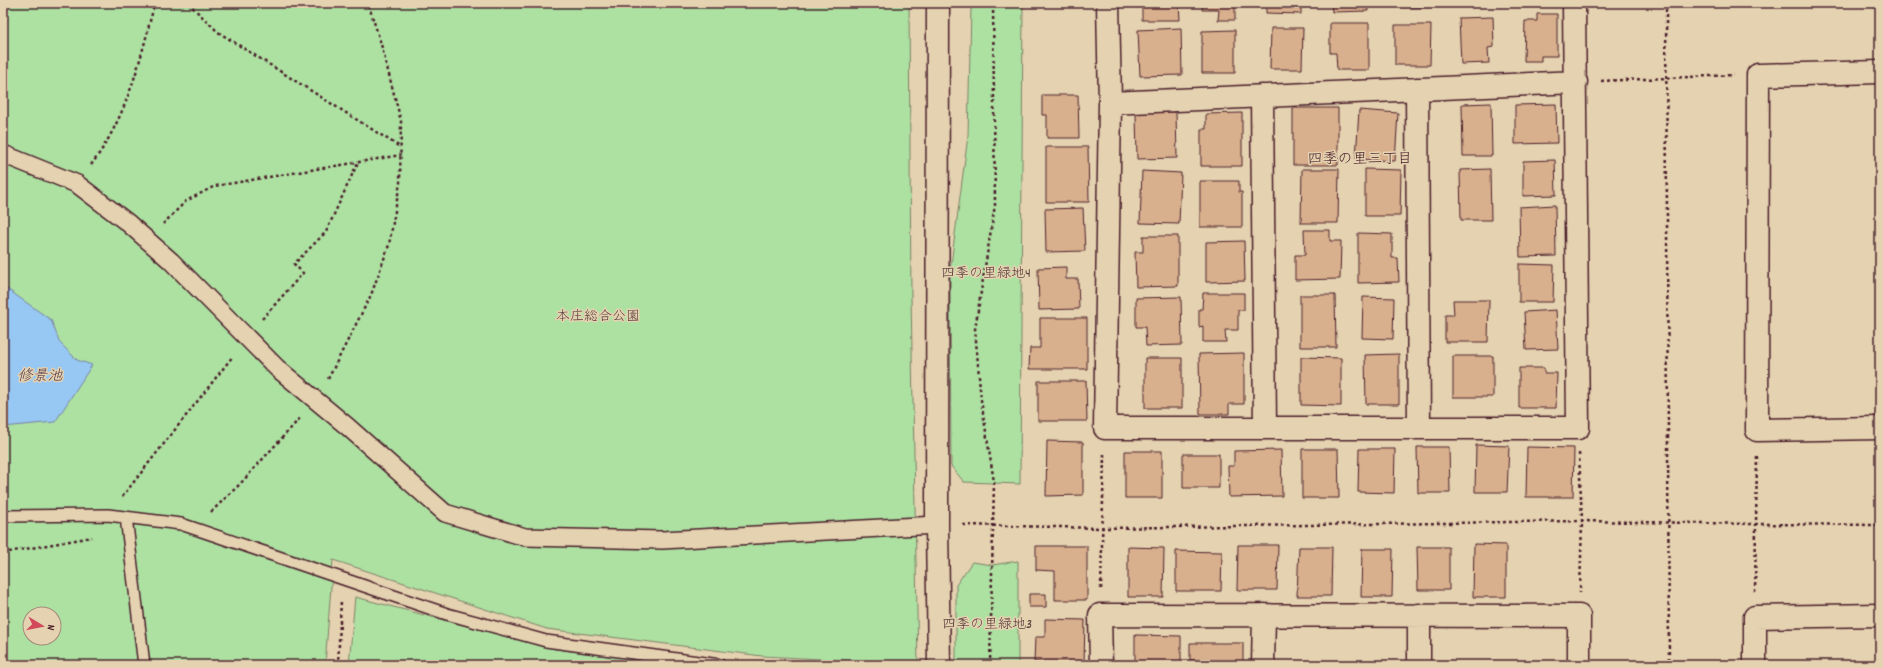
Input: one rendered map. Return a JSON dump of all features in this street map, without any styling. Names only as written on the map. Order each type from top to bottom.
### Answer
[{"type":"street","points":[[938,3],[937,525],[939,665]]},
{"type":"street","points":[[1108,3],[1110,103],[1105,428],[1578,428],[1576,82],[1574,3]]},
{"type":"street","points":[[1880,72],[1758,75],[1757,430],[1880,428]]},
{"type":"street","points":[[1110,103],[1576,82]]},
{"type":"street","points":[[1417,89],[1419,428]]},
{"type":"street","points":[[1262,96],[1265,428]]},
{"type":"street","points":[[3,154],[77,184],[128,223],[171,261],[277,368],[445,513],[526,537],[662,540],[937,525]]},
{"type":"street","points":[[1101,665],[1100,615],[1579,616],[1579,665]]},
{"type":"street","points":[[1263,665],[1264,615]]},
{"type":"street","points":[[1755,665],[1755,617],[1880,615]]},
{"type":"street","points":[[1419,616],[1419,665]]},
{"type":"lane","points":[[3,516],[108,514],[182,524],[195,527],[447,614],[546,641],[720,665]]},
{"type":"lane","points":[[126,517],[144,665]]},
{"type":"path","points":[[77,184],[99,154],[121,115],[140,60],[153,3]]},
{"type":"path","points":[[188,3],[218,32],[401,148]]},
{"type":"path","points":[[195,527],[240,484],[316,401],[341,356],[371,295],[389,245],[400,183],[401,121],[381,44],[368,3]]},
{"type":"path","points":[[990,665],[994,482],[981,400],[975,329],[995,205],[993,3]]},
{"type":"path","points":[[1666,3],[1669,665]]},
{"type":"path","points":[[1576,82],[1758,75]]},
{"type":"path","points":[[148,240],[186,201],[215,186],[401,155]]},
{"type":"path","points":[[108,514],[247,338],[303,273],[294,264],[326,232],[358,162]]},
{"type":"path","points":[[1100,615],[1105,428]]},
{"type":"path","points":[[1578,428],[1582,521],[1579,616]]},
{"type":"path","points":[[1755,617],[1757,430]]},
{"type":"path","points":[[937,525],[1103,528],[1582,521],[1880,525]]},
{"type":"path","points":[[3,553],[128,531]]},
{"type":"path","points":[[338,665],[342,577]]},
{"type":"green space","name":"本庄総合公園","points":[[3,3],[909,3],[911,298],[918,664],[762,656],[547,629],[333,560],[325,665],[3,665]]},
{"type":"green space","name":"四季の里緑地4","points":[[976,3],[1023,3],[1020,484],[964,482],[951,466],[950,272],[968,136],[971,9]]},
{"type":"green space","name":"四季の里緑地3","points":[[1018,561],[1018,665],[956,665],[956,585],[972,562],[992,565]]},
{"type":"green space","points":[[355,597],[555,649],[662,663],[663,665],[349,665]]},
{"type":"water","name":"修景池","points":[[3,286],[51,320],[60,343],[77,360],[92,365],[55,422],[3,427]]},
{"type":"building","points":[[1142,3],[1179,3],[1180,20],[1142,20]]},
{"type":"building","points":[[1203,3],[1235,3],[1235,20],[1218,20],[1219,10],[1202,10]]},
{"type":"building","points":[[1266,3],[1301,3],[1301,14],[1266,13]]},
{"type":"building","points":[[1331,3],[1367,3],[1368,11],[1332,12]]},
{"type":"building","points":[[1396,3],[1431,3],[1432,7],[1396,7]]},
{"type":"building","points":[[1537,14],[1557,14],[1557,56],[1541,56],[1541,61],[1524,61],[1525,21],[1537,21]]},
{"type":"building","points":[[1493,17],[1494,47],[1488,48],[1489,63],[1461,64],[1459,18]]},
{"type":"building","points":[[1330,23],[1369,23],[1369,70],[1337,70],[1336,53],[1330,53]]},
{"type":"building","points":[[1395,25],[1431,25],[1430,65],[1395,65]]},
{"type":"building","points":[[1181,28],[1182,75],[1140,76],[1138,30]]},
{"type":"building","points":[[1271,28],[1303,28],[1302,69],[1270,69]]},
{"type":"building","points":[[1235,30],[1235,73],[1202,73],[1202,31]]},
{"type":"building","points":[[1042,95],[1078,95],[1079,138],[1047,138],[1047,115],[1042,115]]},
{"type":"building","points":[[1491,103],[1492,156],[1463,156],[1462,104]]},
{"type":"building","points":[[1556,104],[1557,143],[1515,144],[1515,105]]},
{"type":"building","points":[[1293,108],[1338,108],[1338,165],[1293,165]]},
{"type":"building","points":[[1359,110],[1398,113],[1395,161],[1356,159]]},
{"type":"building","points":[[1176,112],[1177,158],[1137,159],[1136,113]]},
{"type":"building","points":[[1242,113],[1242,166],[1201,166],[1201,129],[1206,129],[1206,114]]},
{"type":"building","points":[[1046,147],[1088,147],[1089,202],[1046,202]]},
{"type":"building","points":[[1555,160],[1556,195],[1523,196],[1523,161]]},
{"type":"building","points":[[1302,169],[1339,169],[1338,223],[1301,223]]},
{"type":"building","points":[[1365,169],[1401,170],[1400,216],[1365,216]]},
{"type":"building","points":[[1490,169],[1491,220],[1461,220],[1460,170]]},
{"type":"building","points":[[1142,171],[1181,173],[1179,224],[1140,223]]},
{"type":"building","points":[[1200,181],[1239,181],[1239,192],[1242,192],[1242,227],[1200,227]]},
{"type":"building","points":[[1555,205],[1556,256],[1520,257],[1519,207]]},
{"type":"building","points":[[1083,208],[1085,251],[1046,252],[1045,209]]},
{"type":"building","points":[[1304,230],[1330,230],[1330,241],[1341,241],[1340,279],[1295,280],[1295,255],[1305,255]]},
{"type":"building","points":[[1358,233],[1392,234],[1392,258],[1398,258],[1399,282],[1358,283]]},
{"type":"building","points":[[1143,236],[1178,236],[1178,286],[1136,287],[1135,252],[1143,252]]},
{"type":"building","points":[[1244,241],[1245,281],[1206,282],[1206,242]]},
{"type":"building","points":[[1519,264],[1554,265],[1553,302],[1519,302]]},
{"type":"building","points":[[1066,267],[1066,279],[1078,279],[1079,309],[1039,310],[1038,268]]},
{"type":"building","points":[[1203,293],[1244,293],[1244,310],[1238,310],[1238,330],[1225,330],[1226,342],[1203,342],[1203,326],[1199,327],[1199,309],[1202,309]]},
{"type":"building","points":[[1300,295],[1335,295],[1336,347],[1300,347]]},
{"type":"building","points":[[1181,297],[1182,345],[1146,346],[1145,327],[1136,327],[1136,298]]},
{"type":"building","points":[[1363,297],[1394,298],[1393,339],[1362,338]]},
{"type":"building","points":[[1453,300],[1489,300],[1488,342],[1445,342],[1445,315],[1454,315]]},
{"type":"building","points":[[1556,310],[1558,349],[1526,350],[1524,312]]},
{"type":"building","points":[[1040,318],[1087,318],[1087,369],[1029,369],[1030,348],[1040,348]]},
{"type":"building","points":[[1244,353],[1244,404],[1229,404],[1229,414],[1200,414],[1199,354]]},
{"type":"building","points":[[1399,354],[1399,404],[1366,404],[1365,355]]},
{"type":"building","points":[[1453,356],[1493,356],[1493,397],[1453,397]]},
{"type":"building","points":[[1301,357],[1341,358],[1341,406],[1301,405]]},
{"type":"building","points":[[1145,358],[1182,358],[1182,408],[1145,408]]},
{"type":"building","points":[[1519,368],[1544,368],[1544,373],[1557,373],[1556,408],[1519,408]]},
{"type":"building","points":[[1038,381],[1086,381],[1087,421],[1038,421]]},
{"type":"building","points":[[1047,441],[1083,442],[1083,495],[1046,496]]},
{"type":"building","points":[[1476,445],[1509,446],[1507,492],[1475,492]]},
{"type":"building","points":[[1417,447],[1449,447],[1450,493],[1418,493]]},
{"type":"building","points":[[1527,447],[1574,448],[1573,497],[1526,497]]},
{"type":"building","points":[[1302,449],[1338,449],[1339,498],[1302,498]]},
{"type":"building","points":[[1359,449],[1395,449],[1394,493],[1358,492]]},
{"type":"building","points":[[1281,450],[1282,496],[1229,497],[1228,466],[1234,466],[1234,451]]},
{"type":"building","points":[[1125,451],[1162,451],[1162,498],[1125,498]]},
{"type":"building","points":[[1183,454],[1219,454],[1219,488],[1183,488]]},
{"type":"building","points":[[1474,544],[1506,545],[1506,597],[1473,597]]},
{"type":"building","points":[[1238,545],[1278,545],[1277,590],[1237,590]]},
{"type":"building","points":[[1036,546],[1087,546],[1087,600],[1055,600],[1055,571],[1036,570]]},
{"type":"building","points":[[1128,547],[1164,548],[1163,597],[1128,597]]},
{"type":"building","points":[[1299,547],[1332,547],[1331,596],[1297,596]]},
{"type":"building","points":[[1417,547],[1449,547],[1449,590],[1418,590]]},
{"type":"building","points":[[1362,549],[1393,549],[1392,597],[1361,597]]},
{"type":"building","points":[[1176,551],[1222,552],[1221,591],[1176,591]]},
{"type":"building","points":[[1029,594],[1046,594],[1046,607],[1029,607]]},
{"type":"building","points":[[1045,619],[1085,620],[1084,663],[1034,662],[1035,637],[1045,637]]},
{"type":"building","points":[[1135,635],[1181,636],[1181,665],[1135,665]]},
{"type":"building","points":[[1190,643],[1243,643],[1243,665],[1202,665],[1202,660],[1190,660]]},
{"type":"district","name":"四季の里三丁目","points":[[1360,160]]}]
